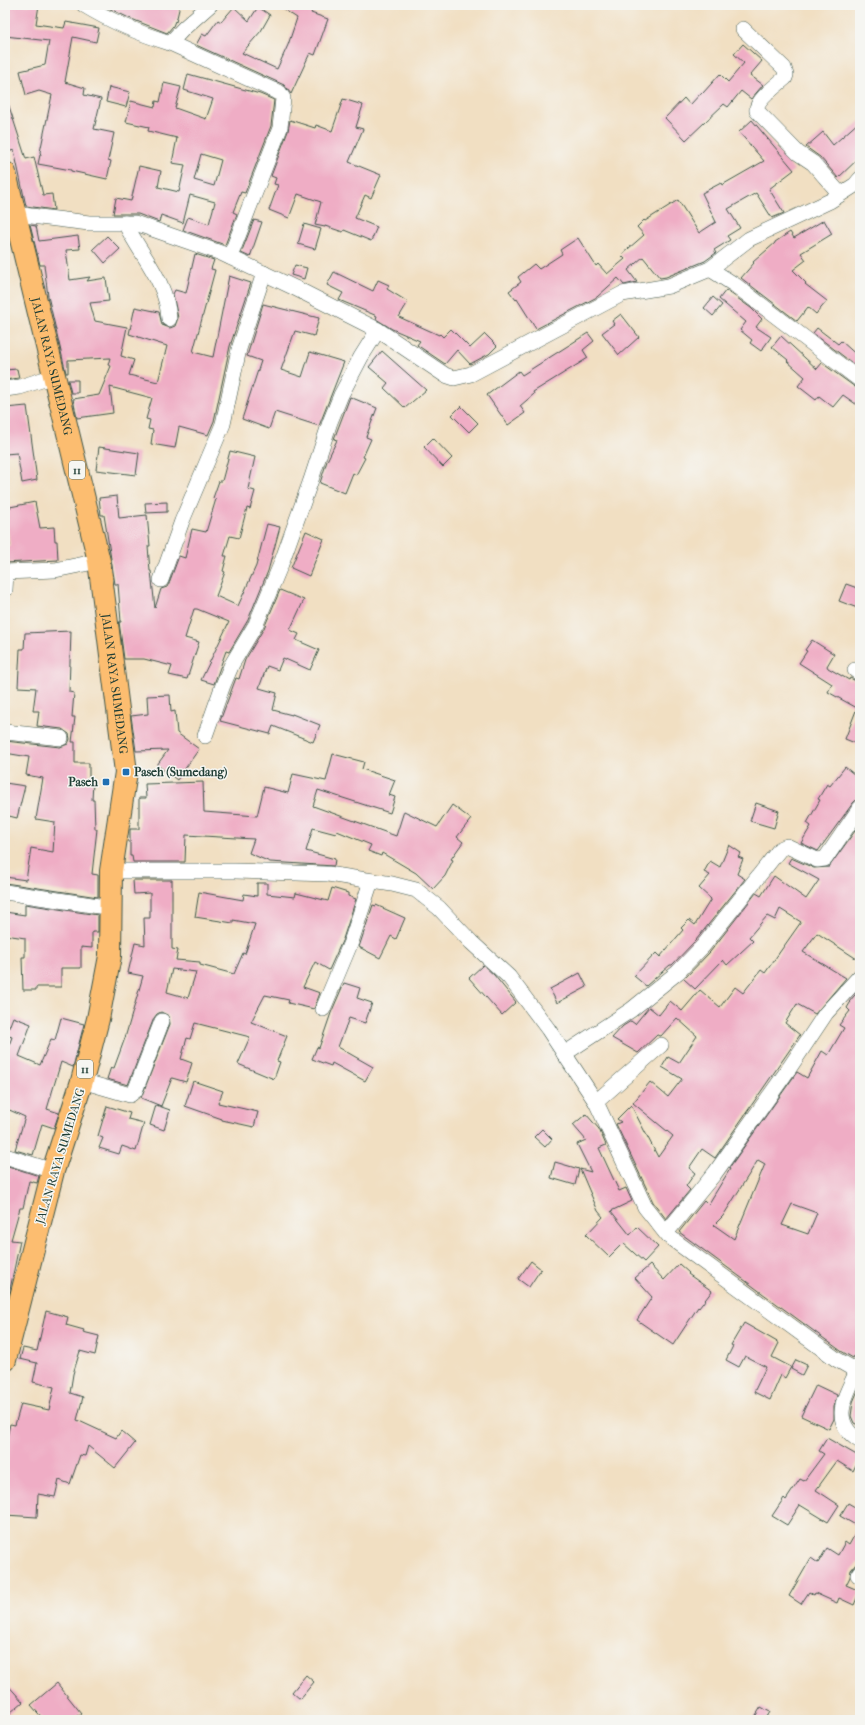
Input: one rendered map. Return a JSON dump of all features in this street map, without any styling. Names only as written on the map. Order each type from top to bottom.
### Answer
[{"type":"highway","name":"JALAN RAYA SUMEDANG","points":[[5,173],[12,223],[54,376],[99,561],[126,772],[111,871],[112,908],[110,956],[98,1019],[82,1081],[53,1171],[5,1360]]},
{"type":"street","points":[[84,5],[153,38],[170,43],[280,93],[282,98],[280,128],[230,257]]},
{"type":"street","points":[[170,43],[184,28],[210,5]]},
{"type":"street","points":[[743,29],[784,68],[786,75],[785,78],[759,101],[756,108],[757,111],[798,153],[813,163],[840,194]]},
{"type":"street","points":[[12,223],[135,223],[230,257],[264,273],[378,330],[445,376],[454,378],[471,374],[622,294],[669,286],[710,269],[749,239],[805,214],[840,194],[860,179]]},
{"type":"street","points":[[125,223],[134,242],[159,279],[169,312],[169,319]]},
{"type":"street","points":[[710,269],[735,285],[860,380]]},
{"type":"street","points":[[161,580],[182,521],[223,424],[239,349],[264,273]]},
{"type":"street","points":[[205,736],[232,664],[256,624],[281,564],[340,395],[378,330]]},
{"type":"street","points":[[5,390],[20,387],[54,376]]},
{"type":"street","points":[[5,590],[6,572],[55,570],[99,561]]},
{"type":"street","points":[[5,732],[62,738]]},
{"type":"street","points":[[564,1054],[631,1010],[678,972],[703,946],[780,849],[787,846],[817,860],[821,860],[824,858],[860,808]]},
{"type":"street","points":[[111,871],[235,870],[328,874],[392,884],[416,890],[439,908],[471,942],[510,977],[548,1029],[596,1102],[644,1208],[666,1233],[836,1359],[859,1369],[841,1409],[844,1426],[852,1436],[860,1440]]},
{"type":"street","points":[[323,1009],[351,942],[371,881]]},
{"type":"street","points":[[5,892],[112,908]]},
{"type":"street","points":[[666,1233],[715,1173],[788,1070],[826,1013],[860,976]]},
{"type":"street","points":[[82,1081],[130,1096],[135,1091],[162,1021]]},
{"type":"street","points":[[596,1102],[661,1045]]},
{"type":"street","points":[[5,1156],[53,1171]]},
{"type":"building","points":[[9,5],[39,5],[36,24],[64,28],[66,22],[99,28],[96,42],[73,37],[65,82],[85,88],[84,95],[101,99],[94,129],[114,133],[108,160],[111,161],[107,179],[38,164],[52,95],[39,91],[26,95],[20,71],[45,65],[49,41],[5,36],[5,18],[7,17]]},
{"type":"building","points":[[102,5],[180,5],[176,22],[175,21],[167,33],[129,18]]},
{"type":"building","points":[[277,5],[295,5],[328,19],[315,55],[310,53],[291,94],[284,85],[196,45],[202,34],[206,36],[218,20],[221,22],[234,7],[249,21],[258,7],[270,15],[261,31],[242,53],[277,69],[288,45],[297,18]]},
{"type":"building","points":[[743,44],[762,61],[750,75],[763,85],[751,99],[741,91],[728,107],[724,104],[686,140],[665,118],[684,98],[690,105],[720,74],[728,82],[744,63],[734,54]]},
{"type":"building","points":[[188,74],[260,94],[274,100],[271,126],[245,193],[241,192],[233,212],[237,214],[225,245],[183,230],[188,217],[209,224],[215,202],[190,195],[183,223],[161,215],[159,222],[138,214],[113,214],[116,198],[131,201],[139,166],[161,171],[158,187],[179,192],[185,165],[172,163],[177,138],[148,131],[149,127],[126,122],[131,101],[155,107],[156,101],[160,102],[164,83],[181,87],[175,108],[206,119],[213,99],[184,90]],"holes":[[[201,154],[221,160],[214,186],[194,180]]]},
{"type":"building","points":[[109,87],[130,92],[126,107],[106,102]]},
{"type":"building","points":[[343,99],[363,105],[356,127],[363,129],[349,162],[381,175],[371,198],[365,195],[355,218],[377,227],[371,241],[344,230],[343,232],[325,226],[315,225],[321,202],[298,194],[289,218],[269,210],[278,185],[274,184],[276,178],[271,176],[288,131],[290,120],[315,128],[316,125],[332,131]]},
{"type":"building","points":[[5,100],[7,100],[26,159],[34,157],[43,195],[52,194],[54,210],[26,206],[14,150],[5,153]]},
{"type":"building","points":[[752,120],[794,170],[769,189],[784,213],[772,218],[756,193],[728,209],[740,228],[727,236],[730,240],[714,250],[716,253],[705,261],[660,278],[643,257],[628,270],[637,282],[624,285],[618,278],[597,297],[536,329],[517,299],[516,300],[509,291],[521,282],[518,277],[534,264],[539,269],[562,254],[560,250],[578,238],[596,266],[598,264],[607,274],[625,259],[621,255],[644,235],[637,227],[644,220],[645,221],[678,200],[699,233],[716,222],[702,193],[721,183],[722,185],[764,161],[739,132]]},
{"type":"building","points":[[860,121],[860,157],[838,178],[820,157],[806,147],[823,132],[833,145]]},
{"type":"building","points":[[254,220],[262,222],[250,257],[241,253]]},
{"type":"building","points":[[824,220],[832,234],[801,253],[806,260],[793,270],[806,283],[805,284],[827,301],[816,314],[808,307],[797,321],[741,278],[754,263],[753,262],[775,242],[790,232],[794,238]]},
{"type":"building","points":[[304,224],[321,229],[315,249],[298,244]]},
{"type":"building","points":[[30,225],[36,226],[39,241],[78,236],[80,249],[66,250],[70,280],[90,277],[87,281],[106,278],[109,301],[90,303],[95,321],[127,327],[121,356],[134,360],[129,375],[158,382],[167,346],[129,334],[135,307],[159,312],[162,325],[170,328],[175,326],[178,318],[173,294],[175,290],[186,293],[195,254],[214,260],[211,269],[215,270],[193,352],[213,357],[229,276],[251,283],[230,346],[214,421],[208,435],[179,427],[175,448],[151,444],[153,430],[148,429],[150,420],[146,419],[152,398],[110,387],[113,413],[77,418],[73,399],[99,395],[111,366],[108,365],[110,358],[68,360],[68,373],[66,373],[48,296],[44,265],[40,265]]},
{"type":"building","points":[[107,236],[120,249],[105,263],[93,249]]},
{"type":"building","points":[[295,265],[307,268],[304,279],[291,275]]},
{"type":"building","points":[[334,272],[373,291],[378,280],[389,285],[387,289],[408,302],[399,317],[439,335],[440,334],[443,337],[451,329],[470,348],[485,334],[497,346],[489,354],[470,364],[457,350],[445,364],[417,345],[420,341],[392,329],[376,319],[377,316],[339,300],[343,293],[327,285]]},
{"type":"building","points":[[726,290],[751,308],[762,319],[756,327],[771,337],[761,351],[750,343],[752,340],[740,330],[746,322],[719,299]]},
{"type":"building","points":[[713,297],[722,305],[713,316],[704,308]]},
{"type":"building","points":[[263,304],[319,318],[314,336],[295,331],[281,370],[302,377],[310,352],[344,362],[319,426],[275,412],[269,429],[242,419],[261,361],[247,356]]},
{"type":"building","points":[[621,314],[639,337],[619,355],[602,333],[614,324],[612,321]]},
{"type":"building","points":[[817,328],[838,344],[841,341],[860,358],[860,369],[813,333]]},
{"type":"building","points":[[588,333],[594,341],[583,350],[588,358],[533,392],[534,394],[520,406],[525,413],[508,425],[487,395],[519,371],[522,375]]},
{"type":"building","points":[[781,336],[817,369],[822,363],[860,389],[860,407],[843,395],[833,407],[819,396],[816,400],[798,386],[805,377],[772,347]]},
{"type":"building","points":[[382,351],[426,390],[405,408],[384,388],[388,383],[369,367]]},
{"type":"building","points":[[17,369],[19,378],[5,380],[5,370]]},
{"type":"building","points":[[68,380],[78,380],[78,393],[71,393]]},
{"type":"building","points":[[350,397],[377,408],[366,437],[371,439],[363,457],[365,458],[356,475],[353,473],[345,493],[320,483],[327,461],[337,440],[334,439]]},
{"type":"building","points":[[27,406],[37,480],[22,483],[17,453],[5,454],[5,408]]},
{"type":"building","points":[[461,406],[478,423],[469,432],[452,415]]},
{"type":"building","points":[[433,438],[452,458],[443,467],[424,447]]},
{"type":"building","points":[[99,447],[139,453],[136,475],[96,470]]},
{"type":"building","points":[[230,451],[255,457],[248,489],[255,491],[250,509],[247,508],[239,538],[230,536],[224,556],[227,556],[223,571],[225,572],[216,596],[238,606],[256,566],[267,524],[280,527],[268,571],[248,620],[229,652],[226,651],[214,684],[201,680],[229,622],[197,609],[194,609],[185,638],[199,642],[187,679],[169,675],[172,666],[144,659],[124,659],[119,622],[121,622],[118,584],[115,584],[104,515],[101,515],[99,498],[117,496],[119,518],[147,515],[150,546],[148,546],[150,571],[155,608],[161,589],[167,587],[179,556],[185,558],[192,529],[206,532],[216,499],[213,498],[219,481],[222,481]]},
{"type":"building","points":[[35,502],[40,528],[54,527],[55,541],[57,541],[58,560],[5,563],[5,547],[10,546],[5,508]]},
{"type":"building","points":[[167,502],[167,512],[146,513],[145,503]]},
{"type":"building","points":[[306,531],[324,539],[309,576],[291,568]]},
{"type":"building","points":[[846,584],[860,589],[860,609],[839,601]]},
{"type":"building","points":[[280,590],[304,600],[290,630],[299,634],[296,640],[319,650],[310,670],[283,658],[278,670],[267,666],[259,688],[277,693],[273,710],[292,714],[320,725],[313,742],[273,726],[270,734],[220,721],[236,678],[239,679],[245,660],[264,628]]},
{"type":"building","points":[[71,631],[69,692],[74,693],[72,717],[75,717],[72,742],[75,742],[75,763],[89,763],[89,782],[93,782],[92,800],[94,800],[95,829],[97,829],[92,874],[98,875],[98,897],[5,883],[5,877],[26,880],[31,848],[53,852],[55,822],[36,819],[43,778],[26,775],[29,757],[5,753],[5,741],[60,747],[68,744],[70,739],[69,734],[62,729],[37,726],[39,711],[33,711],[36,688],[18,687],[20,649],[24,649],[25,633]]},
{"type":"building","points":[[812,640],[834,654],[827,666],[828,668],[849,680],[850,678],[860,683],[860,745],[845,739],[857,708],[828,692],[832,684],[799,663]]},
{"type":"building","points":[[170,695],[171,712],[175,711],[177,733],[199,749],[177,780],[157,765],[168,750],[136,751],[131,716],[148,714],[147,696]]},
{"type":"building","points":[[333,754],[364,762],[362,769],[395,780],[389,795],[395,797],[390,813],[318,790],[313,806],[396,836],[404,811],[437,827],[452,805],[471,819],[457,837],[463,842],[451,859],[453,860],[445,876],[433,889],[416,873],[382,853],[381,856],[368,851],[371,845],[337,831],[336,834],[313,828],[306,851],[335,859],[334,866],[270,862],[249,853],[254,839],[186,835],[185,862],[133,862],[132,856],[130,856],[130,829],[139,829],[139,798],[146,798],[145,784],[203,782],[204,812],[257,816],[264,787],[288,793],[293,774],[326,781]]},
{"type":"building","points":[[845,767],[860,779],[860,796],[853,803],[818,851],[801,843],[811,826],[807,823],[827,784],[830,786]]},
{"type":"building","points":[[5,783],[25,786],[17,818],[5,815]]},
{"type":"building","points":[[756,803],[779,811],[774,828],[750,821]]},
{"type":"building","points":[[860,824],[860,961],[817,933],[803,952],[846,978],[815,1014],[797,1004],[785,1023],[800,1035],[715,1158],[702,1149],[689,1168],[695,1173],[686,1186],[690,1190],[666,1219],[653,1202],[616,1124],[621,1122],[617,1119],[631,1105],[658,1157],[673,1136],[633,1103],[650,1082],[668,1097],[682,1079],[662,1067],[668,1057],[679,1063],[697,1036],[677,1018],[661,1036],[657,1035],[638,1053],[612,1038],[623,1026],[631,1021],[635,1024],[649,1007],[659,1015],[670,1001],[682,1011],[700,990],[720,1007],[735,987],[743,993],[761,970],[765,973],[801,922],[780,909],[775,920],[767,916],[749,937],[753,941],[727,965],[723,960],[695,989],[684,979],[710,952],[756,893],[761,896],[774,876],[806,899],[819,880],[788,863],[791,858],[814,868],[829,867]]},
{"type":"building","points":[[729,845],[741,853],[738,857],[743,859],[737,874],[745,879],[696,940],[672,965],[670,965],[646,986],[634,976],[656,953],[660,957],[683,930],[681,928],[689,920],[695,925],[711,899],[699,888],[710,875],[704,872],[710,861],[720,867]]},
{"type":"building","points":[[133,880],[172,880],[172,949],[178,950],[176,960],[200,962],[200,965],[234,974],[243,953],[245,954],[255,924],[233,920],[233,923],[195,917],[199,892],[243,900],[244,894],[257,896],[257,883],[267,883],[267,894],[295,897],[296,893],[328,901],[332,888],[348,893],[348,896],[356,899],[343,939],[329,970],[315,962],[303,987],[320,993],[314,1009],[288,1003],[289,1000],[265,995],[251,1022],[287,1036],[277,1061],[280,1062],[274,1079],[238,1064],[250,1037],[195,1023],[190,1039],[187,1038],[181,1059],[192,1063],[186,1082],[172,1078],[161,1106],[141,1098],[170,1024],[169,1016],[161,1012],[154,1018],[128,1085],[107,1079],[111,1067],[114,1068],[125,1038],[143,976],[128,973],[135,943],[145,945],[144,918],[150,918],[150,893],[134,894]],"holes":[[[172,969],[196,972],[188,998],[167,992]]]},
{"type":"building","points":[[25,904],[98,915],[98,932],[92,932],[92,948],[81,947],[81,968],[61,968],[61,987],[36,987],[36,990],[23,990],[22,957],[25,957],[25,938],[5,935],[5,912],[25,915]]},
{"type":"building","points":[[373,905],[405,918],[396,939],[391,936],[380,958],[359,947]]},
{"type":"building","points":[[483,965],[494,975],[516,1002],[502,1015],[469,978]]},
{"type":"building","points":[[580,973],[587,987],[557,1003],[550,989]]},
{"type":"building","points":[[344,983],[360,988],[357,998],[372,1003],[365,1023],[349,1018],[338,1047],[373,1067],[365,1081],[332,1063],[331,1066],[312,1059],[317,1047],[319,1048],[331,1013]]},
{"type":"building","points":[[860,989],[860,1345],[853,1358],[841,1351],[679,1232],[704,1201],[708,1205],[730,1169],[729,1168],[797,1072],[807,1078],[822,1051],[828,1055],[844,1028],[839,1025],[850,1011],[847,1008],[850,1003],[849,1002]],"holes":[[[758,1160],[765,1164],[734,1239],[714,1225],[723,1216]],[[792,1204],[817,1213],[808,1234],[782,1225]]]},
{"type":"building","points":[[13,1017],[31,1024],[19,1056],[40,1065],[51,1039],[55,1040],[61,1018],[84,1024],[73,1067],[61,1062],[47,1109],[59,1113],[54,1128],[42,1124],[33,1155],[15,1150],[25,1117],[5,1108],[5,1076],[8,1067],[5,1066],[5,1056],[12,1037],[6,1035]]},
{"type":"building","points":[[193,1081],[223,1091],[218,1103],[258,1112],[254,1127],[222,1120],[185,1106]]},
{"type":"building","points":[[156,1105],[170,1110],[164,1130],[150,1125]]},
{"type":"building","points":[[107,1106],[130,1113],[128,1119],[144,1123],[136,1151],[122,1146],[119,1154],[99,1148],[103,1138],[98,1136]]},
{"type":"building","points":[[586,1114],[599,1129],[606,1145],[599,1148],[619,1191],[626,1188],[632,1201],[611,1211],[630,1235],[637,1227],[658,1247],[644,1262],[623,1243],[609,1257],[586,1235],[603,1217],[598,1211],[580,1169],[591,1172],[577,1144],[586,1140],[573,1125]]},
{"type":"building","points":[[542,1129],[552,1139],[545,1147],[534,1137]]},
{"type":"building","points":[[555,1162],[579,1169],[575,1185],[551,1178]]},
{"type":"building","points":[[5,1165],[39,1176],[37,1183],[29,1181],[23,1208],[20,1208],[11,1240],[20,1241],[9,1294],[5,1293]]},
{"type":"building","points":[[531,1261],[541,1269],[529,1287],[518,1279]]},
{"type":"building","points":[[679,1264],[689,1273],[688,1274],[712,1291],[699,1308],[698,1307],[673,1345],[637,1320],[652,1297],[635,1278],[650,1265],[664,1280]]},
{"type":"building","points":[[46,1311],[68,1317],[66,1325],[84,1330],[83,1332],[99,1336],[95,1355],[80,1351],[73,1374],[70,1393],[83,1397],[77,1420],[116,1438],[121,1431],[135,1443],[115,1468],[88,1446],[85,1456],[80,1455],[70,1484],[59,1480],[55,1497],[38,1494],[37,1517],[5,1515],[5,1446],[10,1424],[15,1425],[21,1404],[49,1410],[54,1387],[33,1382],[37,1363],[20,1359],[23,1348],[37,1351]]},
{"type":"building","points":[[744,1323],[779,1343],[772,1357],[791,1367],[785,1378],[781,1375],[770,1400],[754,1392],[766,1367],[745,1356],[739,1367],[726,1360],[733,1346],[731,1345]]},
{"type":"building","points":[[796,1360],[807,1365],[802,1375],[791,1369]]},
{"type":"building","points":[[816,1385],[837,1395],[834,1407],[834,1419],[829,1429],[801,1416]]},
{"type":"building","points":[[860,1386],[860,1426],[854,1423],[851,1416],[853,1402]]},
{"type":"building","points":[[827,1438],[860,1457],[853,1471],[837,1461],[816,1490],[839,1505],[828,1522],[800,1505],[787,1525],[772,1516],[784,1498],[786,1500],[800,1479],[804,1481],[824,1454],[819,1451]]},
{"type":"building","points":[[848,1503],[860,1510],[860,1563],[857,1563],[851,1570],[850,1577],[846,1585],[860,1591],[854,1605],[839,1598],[837,1603],[815,1593],[814,1595],[809,1592],[801,1604],[789,1596],[811,1558],[818,1563],[827,1548],[838,1555],[845,1542],[849,1545],[859,1527],[840,1516]]},
{"type":"building","points":[[306,1675],[314,1682],[300,1699],[292,1692]]},
{"type":"building","points":[[5,1682],[23,1702],[5,1717]]},
{"type":"building","points":[[57,1683],[81,1713],[72,1720],[44,1720],[31,1705]]},
{"type":"building","points":[[761,1707],[770,1712],[765,1720],[753,1720]]},
{"type":"place","name":"Paseh (Sumedang)","points":[[126,772]]},
{"type":"place","name":"Paseh","points":[[106,782]]}]
